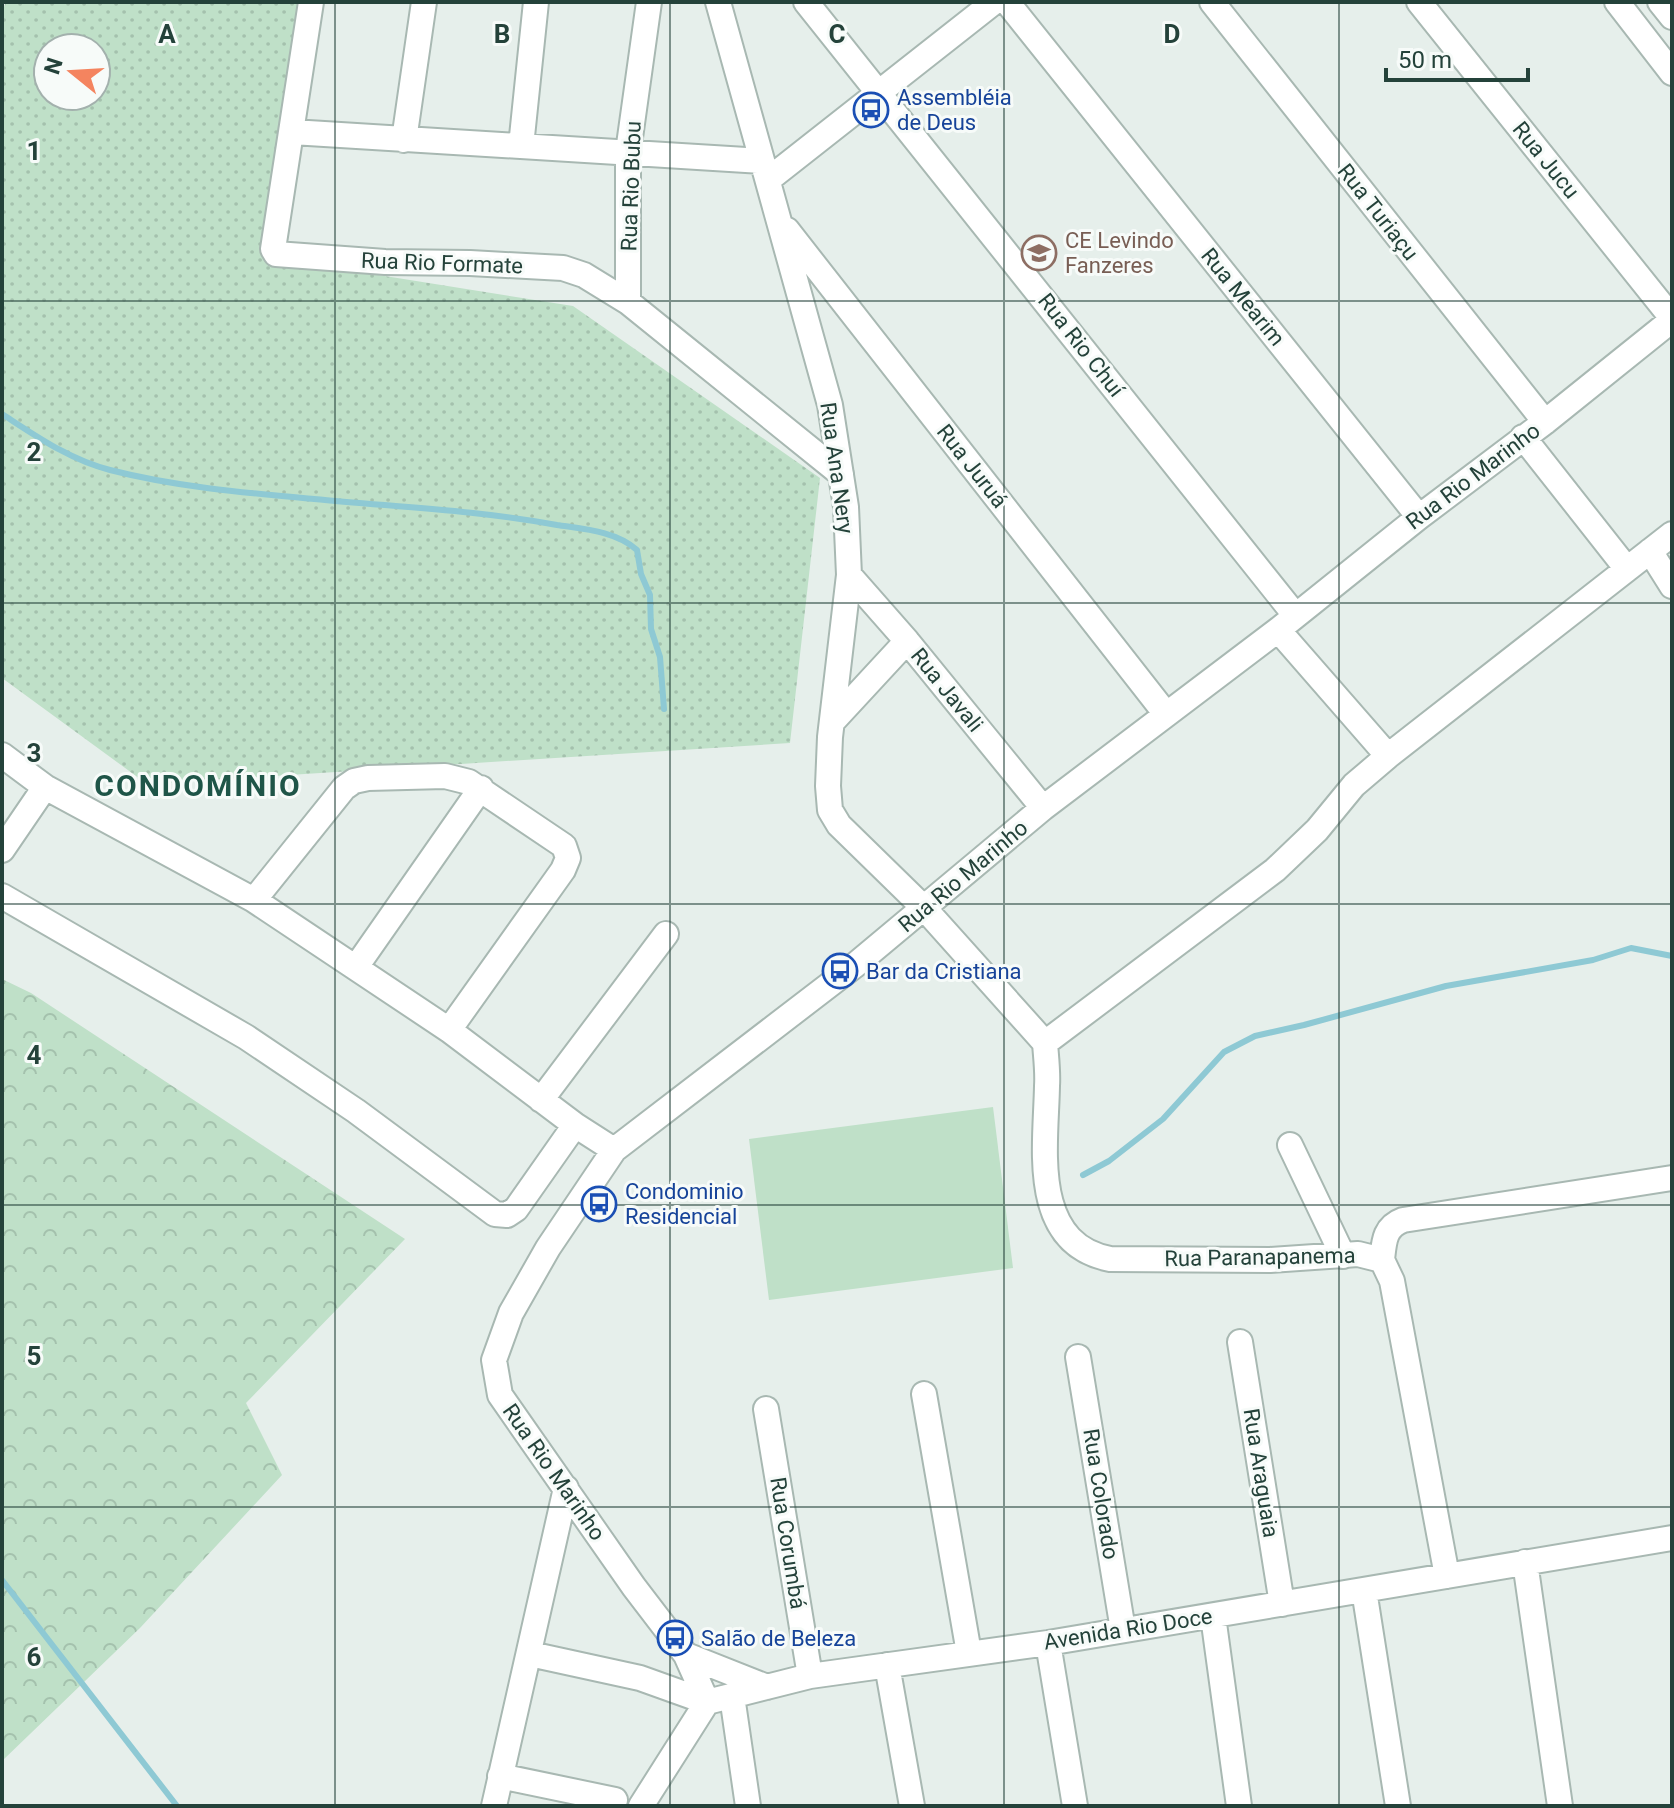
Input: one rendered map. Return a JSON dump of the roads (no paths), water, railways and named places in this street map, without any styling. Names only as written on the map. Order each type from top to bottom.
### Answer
[{"type":"street","points":[[311,2],[292,132],[628,152],[765,170],[880,91],[994,2]]},
{"type":"street","points":[[404,140],[424,2]]},
{"type":"street","points":[[521,146],[536,2]]},
{"type":"street","name":"Rua Rio Bubu","points":[[636,310],[628,152],[649,2]]},
{"type":"street","name":"Rua Ana Nery","points":[[718,2],[830,405],[846,507],[849,575],[830,737],[828,802],[833,818],[925,909],[1045,1043]]},
{"type":"street","name":"Rua Rio Chuí","points":[[806,2],[880,91],[1388,756]]},
{"type":"street","name":"Rua Mearim","points":[[1007,2],[1419,517]]},
{"type":"street","name":"Rua Turiaçu","points":[[1212,2],[1545,422]]},
{"type":"street","name":"Rua Jucu","points":[[1419,2],[1672,319]]},
{"type":"street","points":[[1617,2],[1672,73]]},
{"type":"street","points":[[1660,2],[1672,17]]},
{"type":"street","name":"Rua Rio Formate","points":[[292,132],[273,249],[276,254],[385,262],[563,268],[584,275],[636,310]]},
{"type":"street","name":"Rua Juruá","points":[[778,218],[1166,714]]},
{"type":"street","points":[[636,310],[841,474]]},
{"type":"street","name":"Rua Rio Marinho","points":[[707,1702],[686,1655],[634,1587],[500,1395],[494,1360],[500,1338],[524,1285],[614,1150],[925,909],[1043,808],[1545,422],[1672,319]]},
{"type":"street","points":[[1523,437],[1627,569]]},
{"type":"street","points":[[1045,1043],[1275,870],[1317,830],[1354,785],[1388,756],[1672,534]]},
{"type":"street","points":[[1650,551],[1672,586]]},
{"type":"street","name":"Rua Javali","points":[[849,575],[1043,808]]},
{"type":"street","points":[[833,721],[907,641]]},
{"type":"street","points":[[2,755],[45,787],[254,900],[449,1030],[575,1125],[614,1150]]},
{"type":"street","points":[[254,900],[335,798],[354,781],[445,776],[481,788],[564,846],[568,858],[563,870],[449,1030]]},
{"type":"street","points":[[2,850],[45,787]]},
{"type":"street","points":[[356,967],[481,788]]},
{"type":"street","points":[[2,896],[299,1071],[495,1214],[507,1215],[516,1209],[575,1125]]},
{"type":"street","points":[[541,1100],[666,934]]},
{"type":"street","name":"Rua Paranapanema","points":[[1045,1043],[1044,1159],[1050,1204],[1060,1225],[1085,1251],[1110,1259],[1270,1260],[1366,1255],[1382,1260],[1392,1281],[1447,1576]]},
{"type":"street","points":[[1290,1145],[1343,1256]]},
{"type":"street","points":[[1382,1260],[1387,1233],[1403,1220],[1672,1178]]},
{"type":"street","name":"Rua Araguaia","points":[[1240,1342],[1282,1604]]},
{"type":"street","name":"Rua Colorado","points":[[1078,1357],[1123,1630]]},
{"type":"street","points":[[924,1394],[969,1653]]},
{"type":"street","name":"Rua Corumbá","points":[[766,1409],[810,1676]]},
{"type":"street","points":[[494,1806],[566,1488]]},
{"type":"street","name":"Avenida Rio Doce","points":[[707,1702],[810,1676],[1048,1643],[1672,1538]]},
{"type":"street","points":[[1525,1562],[1560,1806]]},
{"type":"street","points":[[1364,1590],[1398,1806]]},
{"type":"street","points":[[1213,1616],[1239,1806]]},
{"type":"street","points":[[1048,1643],[1075,1806]]},
{"type":"street","points":[[530,1654],[640,1678],[707,1702],[641,1806]]},
{"type":"street","points":[[686,1655],[767,1687]]},
{"type":"street","points":[[887,1665],[912,1806]]},
{"type":"street","points":[[732,1696],[748,1806]]},
{"type":"street","points":[[500,1776],[615,1800]]},
{"type":"waterway","points":[[2,414],[81,460],[135,476],[237,492],[496,516],[588,530],[619,539],[637,550],[641,574],[650,595],[651,629],[660,657],[664,709]]},
{"type":"waterway","points":[[1083,1175],[1109,1161],[1163,1119],[1224,1052],[1255,1036],[1446,986],[1593,960],[1631,948],[1672,956]]},
{"type":"waterway","points":[[2,1580],[177,1806]]},
{"type":"place","name":"Assembléia de Deus","points":[[871,110]]},
{"type":"place","name":"CE Levindo Fanzeres","points":[[1039,253]]},
{"type":"place","name":"Bar da Cristiana","points":[[840,971]]},
{"type":"place","name":"Condominio Residencial","points":[[599,1204]]},
{"type":"place","name":"Salão de Beleza","points":[[675,1638]]},
{"type":"district","name":"CONDOMÍNIO","points":[[198,785]]}]
